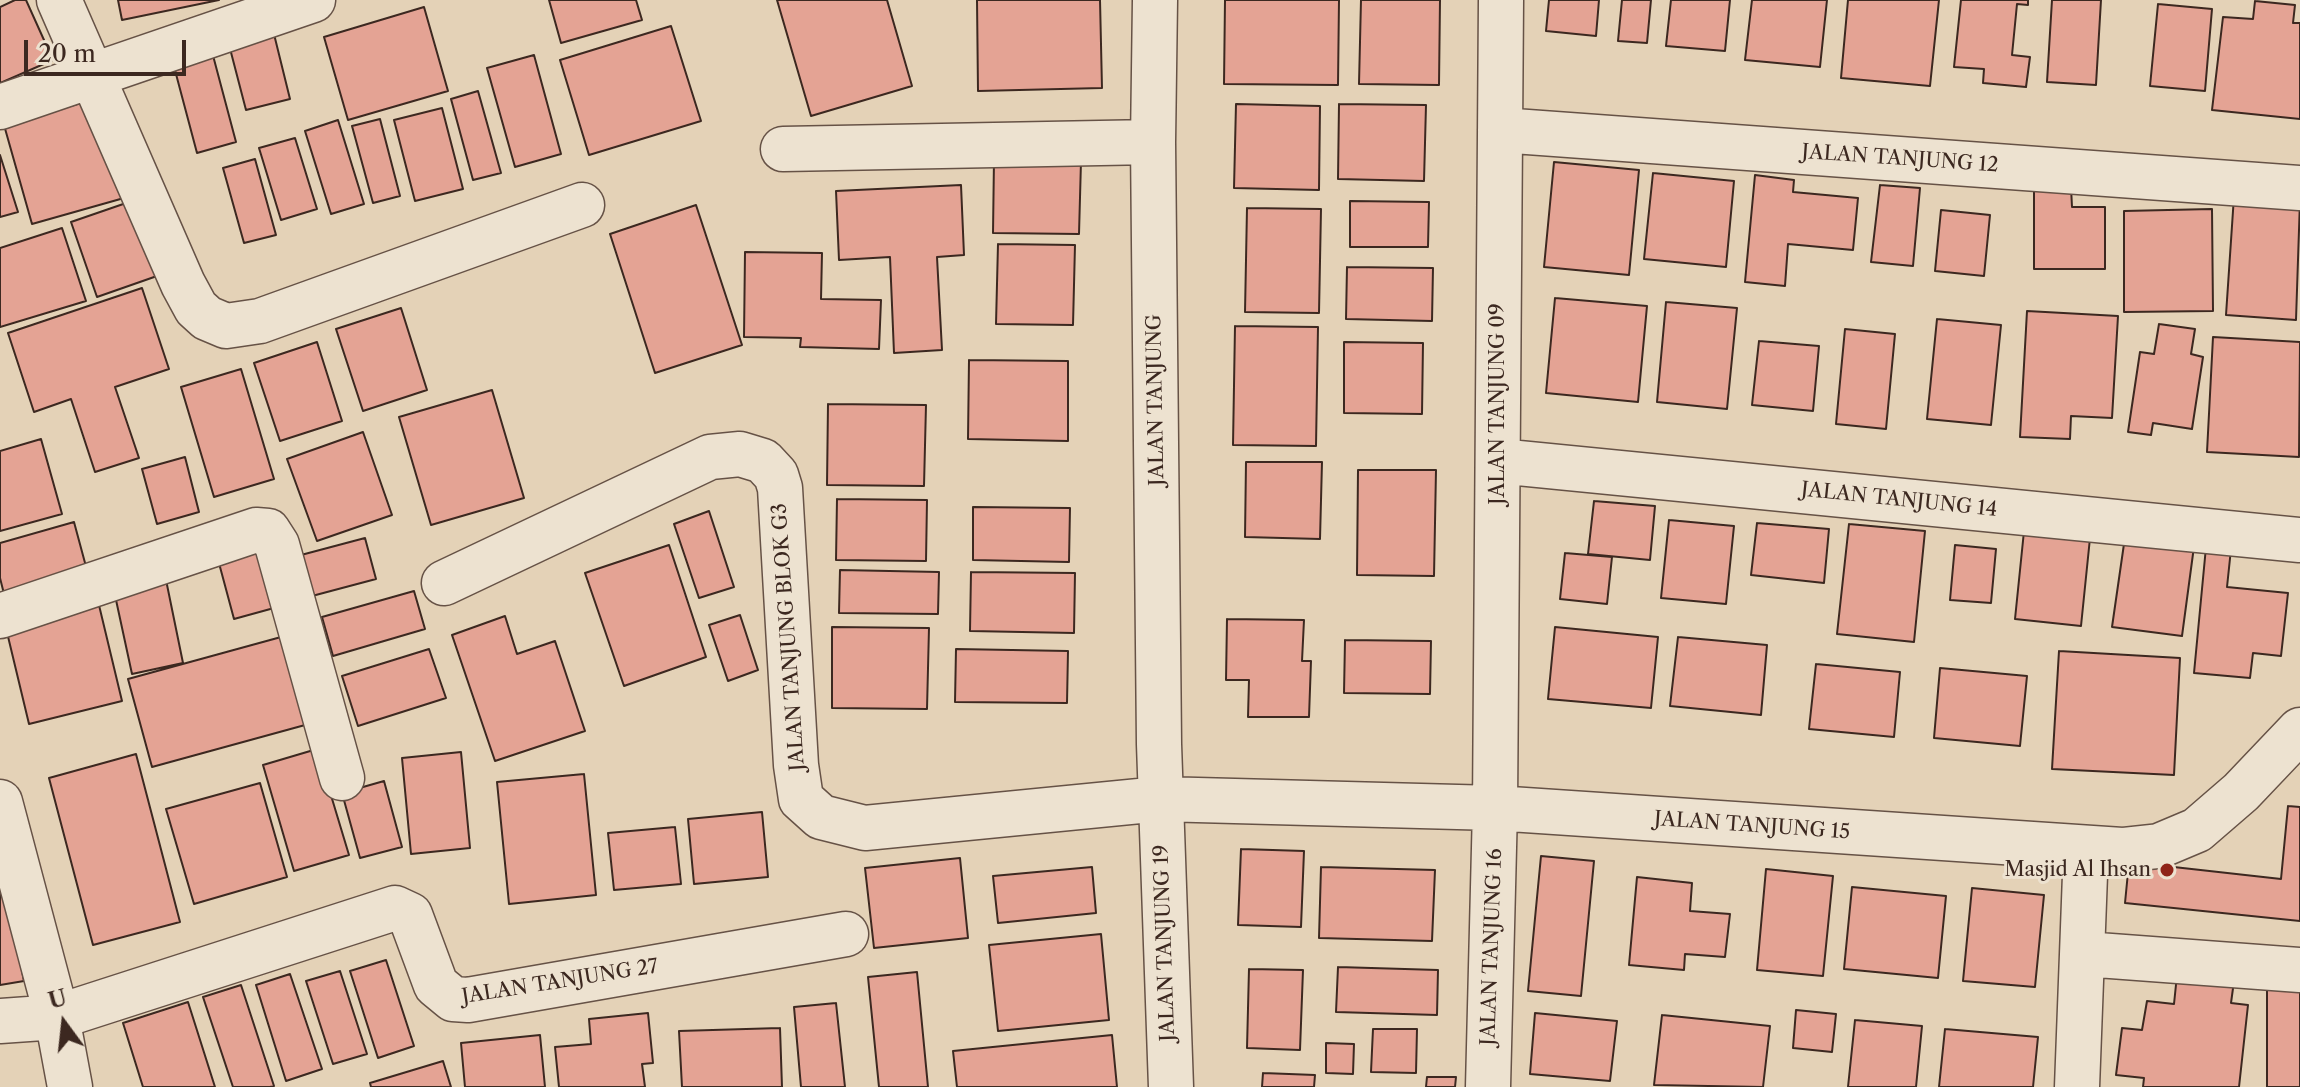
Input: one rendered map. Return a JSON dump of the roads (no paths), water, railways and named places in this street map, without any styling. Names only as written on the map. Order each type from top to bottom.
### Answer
[{"type":"street","points":[[59,0],[90,76],[196,308],[207,318],[226,326],[260,321],[582,205]]},
{"type":"street","points":[[0,107],[313,0]]},
{"type":"street","name":"JALAN TANJUNG","points":[[1155,0],[1153,142],[1160,799]]},
{"type":"street","name":"JALAN TANJUNG 09","points":[[1495,808],[1501,0]]},
{"type":"street","name":"JALAN TANJUNG 12","points":[[1500,130],[2300,188]]},
{"type":"street","points":[[783,149],[1153,142]]},
{"type":"street","name":"JALAN TANJUNG BLOK G3","points":[[444,583],[710,457],[740,454],[763,461],[776,475],[780,488],[796,765],[801,799],[821,817],[865,828],[1160,799]]},
{"type":"street","name":"JALAN TANJUNG 14","points":[[1498,461],[2300,540]]},
{"type":"street","points":[[0,616],[256,530],[268,531],[277,545],[342,778]]},
{"type":"street","name":"JALAN TANJUNG 15","points":[[1160,799],[1495,808],[2122,850],[2159,846],[2197,830],[2241,792],[2300,730]]},
{"type":"street","name":"JALAN TANJUNG 19","points":[[1160,799],[1171,1087]]},
{"type":"street","points":[[0,802],[57,1017],[70,1087]]},
{"type":"street","name":"JALAN TANJUNG 16","points":[[1488,1087],[1495,808]]},
{"type":"street","points":[[2077,1087],[2086,848]]},
{"type":"street","name":"JALAN TANJUNG 27","points":[[0,1021],[57,1017],[395,908],[410,915],[436,985],[453,999],[468,1000],[846,934]]},
{"type":"street","points":[[2084,954],[2300,970]]},
{"type":"place","name":"Masjid Al Ihsan","points":[[2167,870]]}]
